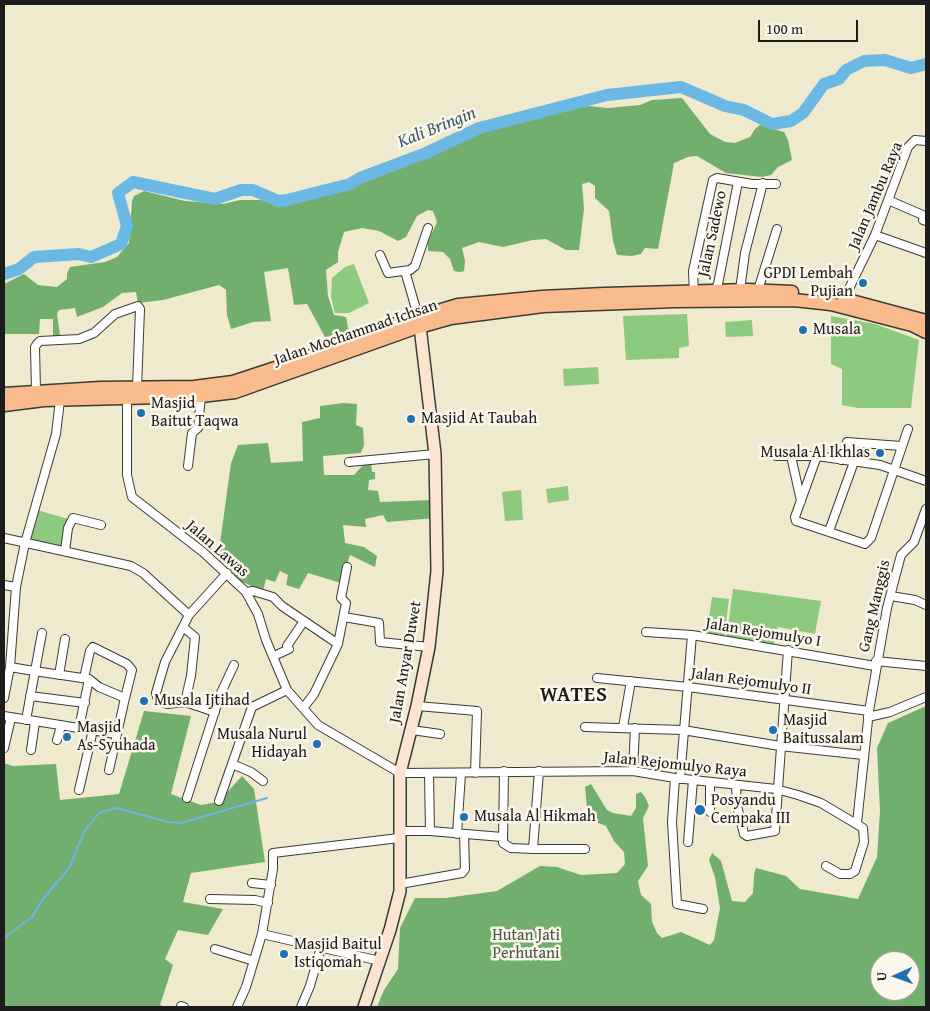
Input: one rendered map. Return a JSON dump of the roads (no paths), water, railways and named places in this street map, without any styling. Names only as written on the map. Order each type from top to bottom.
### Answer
[{"type":"main road","name":"Jalan Mochammad Ichsan","points":[[695,296],[714,291],[740,290],[802,292],[844,299],[926,332]]},
{"type":"main road","name":"Jalan Mochammad Ichsan","points":[[4,394],[36,391],[130,392],[201,396],[244,389],[419,322],[458,305],[532,298],[695,296],[794,300],[874,310],[926,321]]},
{"type":"main road","name":"Jalan Mochammad Ichsan","points":[[4,404],[194,387],[240,380],[419,322]]},
{"type":"street","name":"Jalan Jambu Raya","points":[[844,299],[875,235],[908,147],[914,140],[926,140]]},
{"type":"street","points":[[695,296],[693,271],[713,180],[717,178],[738,182],[776,184]]},
{"type":"street","name":"Jalan Sadewo","points":[[714,291],[718,284],[738,182]]},
{"type":"street","points":[[740,290],[745,253],[763,183]]},
{"type":"street","points":[[888,200],[925,216],[923,220],[926,221]]},
{"type":"street","points":[[380,255],[388,272],[405,271],[415,266],[428,228]]},
{"type":"street","points":[[758,290],[777,229]]},
{"type":"street","points":[[875,235],[926,253]]},
{"type":"street","points":[[405,271],[419,322]]},
{"type":"street","name":"Jalan Lawas","points":[[36,391],[35,347],[40,342],[79,339],[94,333],[115,314],[138,306],[140,309],[130,392],[127,476],[132,497],[227,573],[246,592],[258,614],[266,640],[287,690],[318,725],[400,773]]},
{"type":"street","name":"Jalan Anyar Duwet","points":[[364,1007],[390,930],[400,892],[400,773],[412,730],[429,647],[438,547],[435,454],[419,322]]},
{"type":"street","points":[[188,466],[192,433],[198,428],[201,396]]},
{"type":"street","points":[[4,698],[10,667],[8,634],[16,587],[25,543],[56,434],[60,400]]},
{"type":"street","points":[[817,456],[796,521],[862,544],[868,543],[908,429]]},
{"type":"street","points":[[841,460],[844,445],[847,442],[901,446]]},
{"type":"street","points":[[349,462],[435,454]]},
{"type":"street","points":[[776,456],[817,456],[854,462],[894,469],[926,481]]},
{"type":"street","points":[[791,456],[801,501]]},
{"type":"street","points":[[829,531],[854,462]]},
{"type":"street","name":"Gang Manggis","points":[[857,823],[863,755],[875,663],[901,555],[914,542],[926,509]]},
{"type":"street","points":[[65,551],[68,528],[73,518],[101,524]]},
{"type":"street","points":[[4,538],[139,570],[172,597],[189,615]]},
{"type":"street","points":[[304,708],[314,694],[338,644],[346,602],[341,598],[347,567]]},
{"type":"street","points":[[214,712],[186,702],[167,704],[158,700],[156,693],[165,662],[189,615],[227,573]]},
{"type":"street","points":[[4,585],[16,587]]},
{"type":"street","points":[[246,592],[253,591],[273,597],[338,644]]},
{"type":"street","points":[[891,596],[915,600],[926,605]]},
{"type":"street","points":[[344,617],[379,623],[380,642],[429,647]]},
{"type":"street","points":[[274,656],[288,649],[287,646],[304,621]]},
{"type":"street","points":[[183,627],[195,637],[186,702]]},
{"type":"street","name":"Jalan Rejomulyo I","points":[[646,632],[692,635],[875,663],[926,666]]},
{"type":"street","points":[[26,720],[42,633]]},
{"type":"street","points":[[692,635],[672,827],[677,904],[703,909]]},
{"type":"street","points":[[58,675],[65,639]]},
{"type":"street","points":[[79,728],[85,703],[91,648],[97,647],[130,667],[131,678],[116,734],[109,770]]},
{"type":"street","points":[[736,785],[737,806],[742,830],[747,836],[775,832],[776,789],[788,650]]},
{"type":"street","points":[[187,798],[214,712],[234,664]]},
{"type":"street","points":[[10,667],[87,678],[98,687],[125,698]]},
{"type":"street","name":"Jalan Rejomulyo II","points":[[597,678],[688,687],[868,714]]},
{"type":"street","points":[[623,727],[630,681]]},
{"type":"street","points":[[219,801],[252,707],[287,690]]},
{"type":"street","points":[[30,696],[85,703]]},
{"type":"street","points":[[868,714],[890,712],[926,697]]},
{"type":"street","points":[[417,706],[477,711],[474,774]]},
{"type":"street","points":[[4,748],[7,717],[116,734]]},
{"type":"street","points":[[31,750],[35,722]]},
{"type":"street","points":[[57,740],[62,726]]},
{"type":"street","points":[[585,727],[683,730],[780,746],[863,755]]},
{"type":"street","points":[[633,771],[635,728]]},
{"type":"street","points":[[79,790],[93,730]]},
{"type":"street","points":[[412,730],[440,734]]},
{"type":"street","points":[[232,764],[251,772],[263,781]]},
{"type":"street","points":[[504,771],[502,837],[506,846],[533,849],[585,848]]},
{"type":"street","name":"Jalan Rejomulyo Raya","points":[[400,773],[474,774],[504,771],[633,771],[678,779],[776,789],[822,803],[857,823]]},
{"type":"street","points":[[533,849],[539,771]]},
{"type":"street","points":[[429,774],[430,832]]},
{"type":"street","points":[[400,884],[462,873],[465,869],[461,834],[461,774]]},
{"type":"street","points":[[688,842],[693,780]]},
{"type":"street","points":[[710,782],[710,812]]},
{"type":"street","points":[[826,866],[840,874],[850,874],[855,870],[864,842],[863,828],[857,823]]},
{"type":"street","points":[[237,1007],[262,934],[271,885],[273,853],[430,832],[502,837]]},
{"type":"street","points":[[252,883],[271,885]]},
{"type":"street","points":[[210,899],[255,900],[268,903]]},
{"type":"street","points":[[262,934],[380,961]]},
{"type":"street","points":[[301,1007],[310,986],[321,947]]},
{"type":"street","points":[[216,949],[254,961]]},
{"type":"waterway","name":"Kali Bringin","points":[[4,274],[19,269],[34,257],[79,254],[91,257],[121,244],[127,226],[118,193],[133,182],[215,199],[241,190],[253,190],[278,201],[287,200],[350,184],[362,177],[426,153],[479,128],[607,95],[681,87],[725,106],[744,110],[772,124],[791,121],[803,113],[824,84],[839,79],[846,70],[864,61],[885,60],[911,68],[926,64]]},
{"type":"waterway","points":[[4,938],[32,917],[43,899],[69,868],[84,832],[99,813],[116,808],[168,822],[181,823],[267,798]]},
{"type":"place","name":"GPDI Lembah Pujian","points":[[863,283]]},
{"type":"place","name":"Musala","points":[[803,330]]},
{"type":"place","name":"Masjid Baitut Taqwa","points":[[141,413]]},
{"type":"place","name":"Masjid At Taubah","points":[[411,419]]},
{"type":"place","name":"Musala Al Ikhlas","points":[[880,453]]},
{"type":"place","name":"Musala Ijtihad","points":[[144,701]]},
{"type":"place","name":"Masjid Baitussalam","points":[[773,730]]},
{"type":"place","name":"Masjid As-Syuhada","points":[[67,737]]},
{"type":"place","name":"Musala Nurul Hidayah","points":[[317,744]]},
{"type":"place","name":"Posyandu Cempaka III","points":[[700,810]]},
{"type":"place","name":"Musala Al Hikmah","points":[[464,817]]},
{"type":"place","name":"Masjid Baitul Istiqomah","points":[[284,954]]},
{"type":"district","name":"WATES","points":[[574,696]]},
{"type":"park label","name":"Hutan Jati Perhutani","points":[[526,945]]}]
